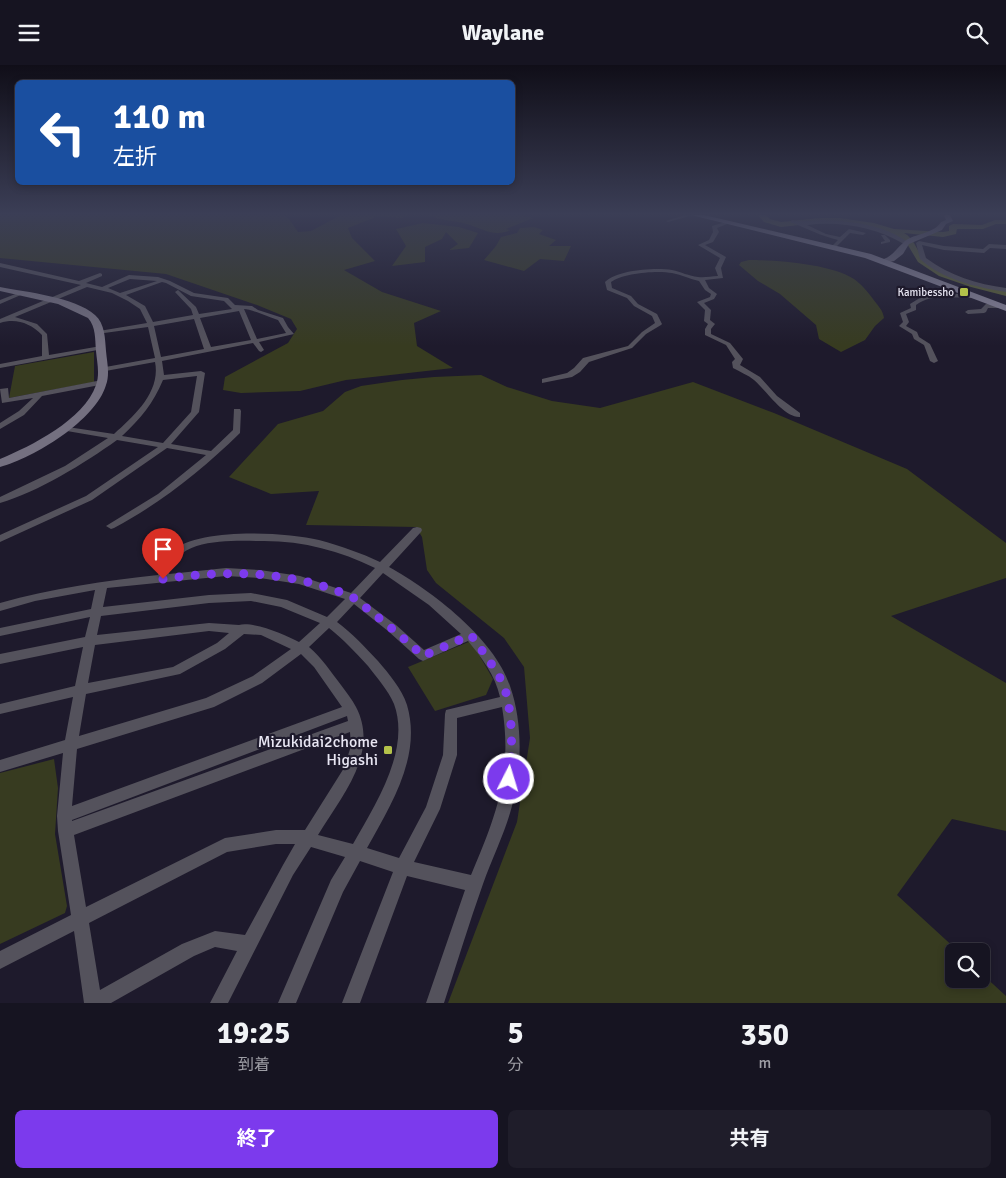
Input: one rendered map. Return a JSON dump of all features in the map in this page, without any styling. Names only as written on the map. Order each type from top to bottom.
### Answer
[{"type":"main road","points":[[873,259],[1002,307]]},
{"type":"street","points":[[545,381],[561,379],[578,370],[581,363],[630,347],[644,333],[659,324],[656,315],[636,305],[629,297],[609,289],[608,282],[611,279],[638,273],[668,271],[692,279],[722,276],[718,268],[722,259]]},
{"type":"street","points":[[884,262],[891,259]]},
{"type":"street","points":[[923,259],[944,273],[965,281],[1006,290]]},
{"type":"street","points":[[0,500],[61,472],[116,437],[141,412],[160,378],[151,324],[148,315],[141,306],[122,294],[2,266]]},
{"type":"street","points":[[0,321],[48,301],[100,275]]},
{"type":"street","points":[[102,289],[129,277],[164,280],[188,293],[226,299],[233,307],[250,307],[261,313],[281,319],[285,328],[291,334],[103,370]]},
{"type":"street","points":[[701,279],[707,289],[714,294],[712,298],[700,302],[708,310],[707,321],[712,324],[708,329],[708,335],[732,348],[739,359],[736,362],[736,366],[757,379],[774,398],[797,415]]},
{"type":"street","points":[[122,294],[157,281],[186,299],[194,308],[208,350]]},
{"type":"street","points":[[0,289],[84,312],[96,322],[103,370],[102,382],[97,393],[88,406],[64,428],[0,463]]},
{"type":"street","points":[[0,302],[20,294]]},
{"type":"street","points":[[934,361],[926,344],[916,338],[915,333],[902,326],[906,322],[903,313],[914,309],[912,304],[922,299],[943,295],[971,296]]},
{"type":"street","points":[[968,312],[984,311],[986,306],[1002,307]]},
{"type":"street","points":[[99,333],[241,309],[261,350]]},
{"type":"street","points":[[8,317],[35,325],[45,335],[46,358]]},
{"type":"street","points":[[0,366],[101,348]]},
{"type":"street","points":[[0,539],[89,498],[166,445],[195,412],[201,373],[160,378]]},
{"type":"street","points":[[0,391],[5,390],[5,401],[102,382]]},
{"type":"street","points":[[0,427],[20,415],[33,404],[39,395]]},
{"type":"street","points":[[111,527],[144,509],[213,454],[237,431],[237,411]]},
{"type":"street","points":[[64,428],[213,454]]},
{"type":"street","points":[[0,766],[209,703],[238,690],[262,676],[299,649],[353,598],[417,530]]},
{"type":"street","points":[[163,579],[167,563],[174,555],[192,544],[216,539],[294,538],[357,555],[382,566],[414,586],[471,635],[503,685],[511,724],[511,766],[505,806],[475,884],[434,1003]]},
{"type":"street","points":[[0,607],[35,597],[102,585],[226,572],[260,574],[300,580],[353,598],[392,628],[423,656],[471,635]]},
{"type":"street","points":[[102,585],[80,690],[64,816],[94,1003],[188,950],[215,939],[248,944]]},
{"type":"street","points":[[0,632],[96,612],[210,599],[251,597],[283,603],[329,622],[349,637],[386,679],[400,704],[405,728],[400,763],[390,792],[337,886],[287,1003]]},
{"type":"street","points":[[0,659],[90,641],[209,627],[243,628],[262,631],[306,651],[318,664],[351,709],[356,723],[358,746],[350,771],[308,837],[248,944],[219,1003]]},
{"type":"street","points":[[0,709],[80,690],[176,671],[221,646],[243,628]]},
{"type":"street","points":[[351,1003],[402,867],[433,809],[445,775],[450,755],[451,714],[506,701]]},
{"type":"street","points":[[64,816],[351,709]]},
{"type":"street","points":[[65,831],[356,723]]},
{"type":"street","points":[[0,960],[225,845],[276,837],[308,837],[316,842],[356,851],[402,867],[475,884]]},
{"type":"green space","points":[[8,259],[373,259],[375,261],[344,270],[382,292],[441,311],[414,323],[417,346],[453,368],[346,380],[300,391],[241,393],[223,390],[225,377],[288,343],[297,329],[291,319],[257,305],[166,274]]},
{"type":"green space","points":[[397,259],[425,259],[425,262],[392,266]]},
{"type":"green space","points":[[485,259],[565,259],[564,261],[540,259],[524,271],[484,260]]},
{"type":"green space","points":[[749,260],[818,266],[844,274],[854,279],[864,288],[880,308],[884,318],[875,326],[865,340],[841,352],[819,339],[816,325],[780,294],[758,281],[739,265],[741,262]]},
{"type":"green space","points":[[94,352],[94,382],[9,398],[15,366]]},
{"type":"green space","points":[[481,375],[507,387],[552,401],[600,408],[693,382],[774,413],[907,469],[1006,543],[1006,578],[891,616],[1006,683],[1006,831],[952,819],[897,895],[949,943],[945,943],[945,988],[990,988],[990,981],[1006,996],[1006,1003],[448,1003],[517,822],[530,738],[524,667],[504,638],[436,583],[427,570],[422,537],[416,527],[306,525],[319,491],[271,494],[229,477],[278,424],[323,411],[345,392],[361,386],[434,377]]},
{"type":"green space","points":[[471,641],[493,679],[486,695],[435,711],[408,667]]},
{"type":"green space","points":[[54,759],[58,788],[55,834],[67,906],[65,913],[0,944],[0,773]]},
{"type":"waterway","points":[[920,259],[942,274],[952,278],[1006,293]]},
{"type":"place","name":"Kamibessho","points":[[964,292]]},
{"type":"place","name":"Mizukidai2chome Higashi","points":[[388,750]]},
{"type":"route","points":[[163,579],[226,572],[260,574],[300,580],[353,598],[392,628],[423,656],[471,635],[503,685],[511,724],[511,766],[509,779]]}]
